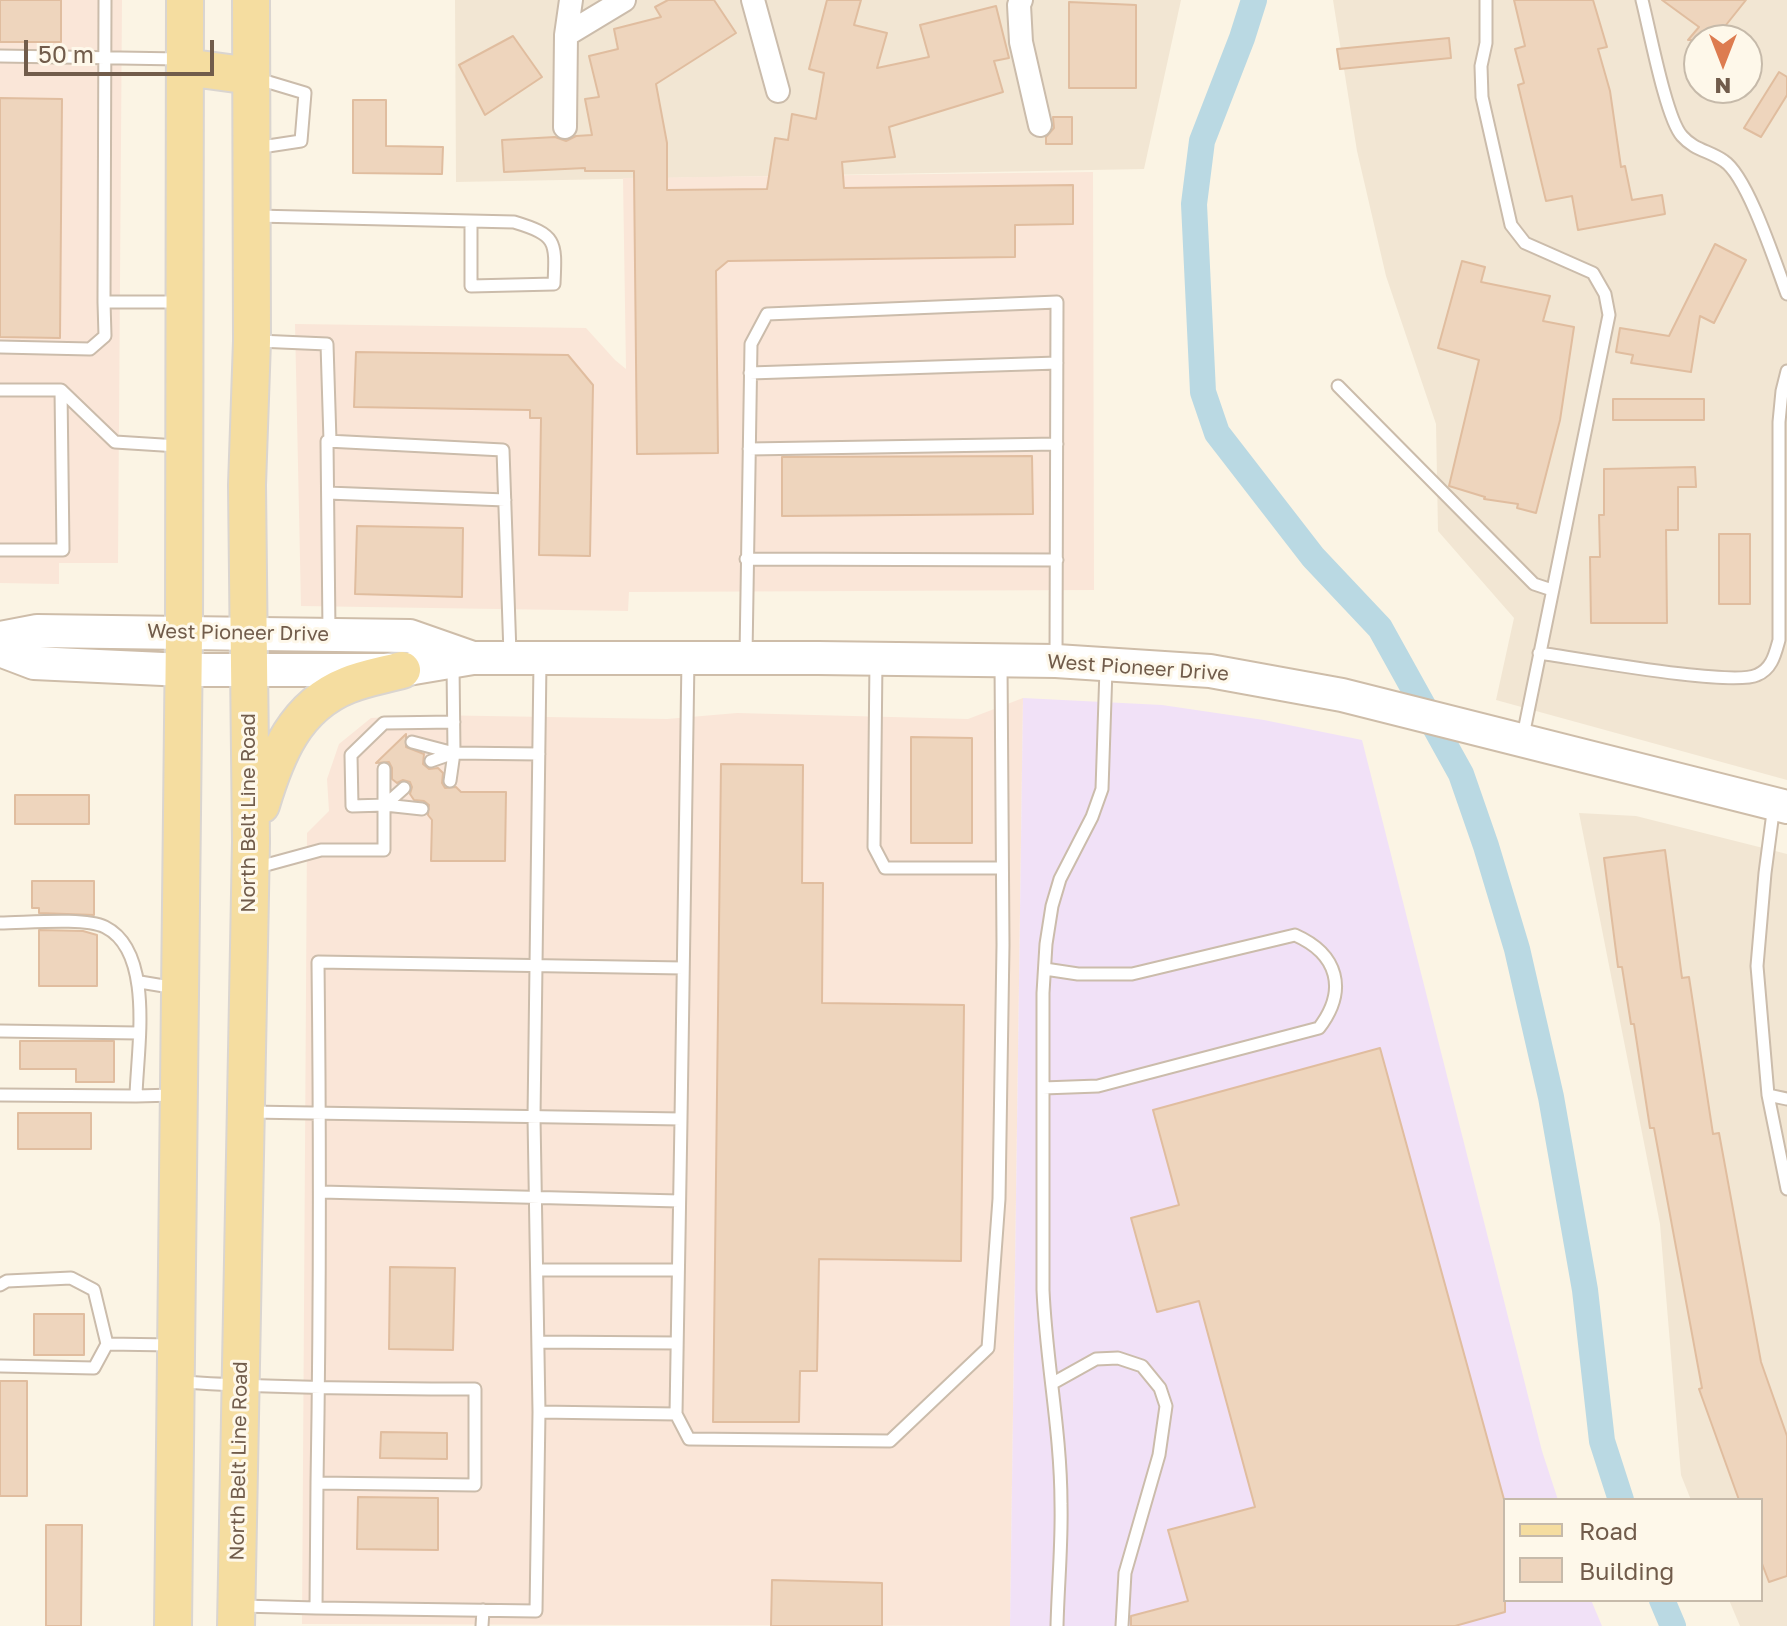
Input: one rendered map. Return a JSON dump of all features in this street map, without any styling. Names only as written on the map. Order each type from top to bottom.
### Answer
[{"type":"main road","points":[[173,1626],[184,670],[185,0]]},
{"type":"main road","name":"North Belt Line Road","points":[[236,1616],[251,855],[247,485],[252,341],[251,0]]},
{"type":"main road","points":[[185,63],[251,76]]},
{"type":"main road","name":"West Pioneer Drive","points":[[0,638],[37,631],[410,636],[463,660]]},
{"type":"main road","name":"West Pioneer Drive","points":[[0,650],[34,663],[184,670],[402,670],[463,660],[876,658],[1056,661],[1210,671],[1342,695],[1781,805]]},
{"type":"main road","points":[[251,855],[276,755],[295,726],[320,701],[347,685],[402,670]]},
{"type":"street","points":[[565,127],[566,35],[571,0]]},
{"type":"street","points":[[566,35],[624,0]]},
{"type":"street","points":[[753,0],[778,91]]},
{"type":"street","points":[[1021,0],[1021,42],[1040,125]]},
{"type":"lane","points":[[0,347],[90,349],[105,336],[105,0]]},
{"type":"lane","points":[[1486,0],[1482,97],[1511,225],[1525,243],[1593,273],[1605,294],[1609,315],[1522,740]]},
{"type":"lane","points":[[1642,0],[1663,87],[1680,135],[1702,152],[1725,161],[1743,182],[1787,294]]},
{"type":"lane","points":[[0,56],[185,63]]},
{"type":"lane","points":[[251,76],[305,93],[301,141],[251,149]]},
{"type":"lane","points":[[251,216],[471,221],[514,222],[541,230],[552,242],[554,284],[471,286],[471,221]]},
{"type":"lane","points":[[104,302],[184,302]]},
{"type":"lane","points":[[746,658],[751,344],[767,314],[1057,302],[1056,661]]},
{"type":"lane","points":[[252,341],[327,344],[329,634]]},
{"type":"lane","points":[[750,373],[1057,363]]},
{"type":"lane","points":[[1539,653],[1721,678],[1756,676],[1773,662],[1779,640],[1779,422],[1787,371]]},
{"type":"lane","points":[[1338,386],[1534,584],[1552,590]]},
{"type":"lane","points":[[0,390],[61,390],[115,442],[183,446]]},
{"type":"lane","points":[[0,550],[63,550],[61,390]]},
{"type":"lane","points":[[236,1616],[316,1608],[536,1611],[539,1412],[534,1117],[539,754],[505,500],[503,450],[330,441]]},
{"type":"lane","points":[[749,449],[1057,444]]},
{"type":"lane","points":[[328,493],[505,500]]},
{"type":"lane","points":[[746,559],[1057,560]]},
{"type":"lane","points":[[688,658],[676,1414],[689,1439],[890,1441],[988,1348],[999,1199],[1001,660]]},
{"type":"lane","points":[[876,658],[874,847],[885,868],[1002,868]]},
{"type":"lane","points":[[450,781],[463,660]]},
{"type":"lane","points":[[1057,1626],[1061,1502],[1043,1290],[1045,969],[1052,906],[1060,879],[1092,817],[1102,789],[1106,664]]},
{"type":"lane","points":[[422,809],[385,805],[352,806],[351,755],[384,723],[454,722]]},
{"type":"lane","points":[[412,742],[454,753],[539,754]]},
{"type":"lane","points":[[431,761],[454,753]]},
{"type":"lane","points":[[251,855],[384,850],[384,769]]},
{"type":"lane","points":[[385,805],[404,788]]},
{"type":"lane","points":[[1781,805],[1765,873],[1757,966],[1768,1095],[1787,1189]]},
{"type":"lane","points":[[0,923],[78,922],[105,927],[122,942],[134,961],[140,982],[136,1096]]},
{"type":"lane","points":[[1043,1088],[1098,1086],[1319,1028],[1333,1010],[1336,983],[1331,964],[1316,944],[1295,935],[1132,974],[1078,974],[1045,969]]},
{"type":"lane","points":[[316,1608],[321,1192],[318,962],[683,968]]},
{"type":"lane","points":[[140,982],[181,989]]},
{"type":"lane","points":[[0,1031],[138,1033]]},
{"type":"lane","points":[[0,1095],[179,1095]]},
{"type":"lane","points":[[1768,1095],[1787,1099]]},
{"type":"lane","points":[[246,1112],[681,1119]]},
{"type":"lane","points":[[321,1192],[679,1201]]},
{"type":"lane","points":[[537,1270],[678,1270]]},
{"type":"lane","points":[[0,1285],[7,1281],[71,1278],[94,1290],[107,1344],[94,1368],[0,1366]]},
{"type":"lane","points":[[538,1342],[677,1343]]},
{"type":"lane","points":[[107,1344],[177,1345]]},
{"type":"lane","points":[[1053,1383],[1096,1359],[1118,1358],[1142,1366],[1160,1388],[1166,1406],[1159,1455],[1125,1573],[1122,1626]]},
{"type":"lane","points":[[176,1382],[240,1386],[475,1389],[475,1485],[317,1483]]},
{"type":"lane","points":[[539,1412],[676,1414]]},
{"type":"lane","points":[[482,1626],[483,1610]]},
{"type":"shaded area","points":[[0,0],[122,0],[118,563],[59,563],[59,584],[0,583]]},
{"type":"shaded area","points":[[455,0],[1181,0],[1144,169],[456,182]]},
{"type":"shaded area","points":[[1333,0],[1787,0],[1787,780],[1496,700],[1514,618],[1438,531],[1436,424],[1386,276],[1357,151]]},
{"type":"shaded area","points":[[1093,172],[1094,590],[629,592],[628,611],[301,606],[295,324],[586,328],[626,369],[623,178]]},
{"type":"shaded area","points":[[1023,698],[1010,1626],[302,1624],[307,833],[329,811],[327,779],[339,744],[371,718],[427,715],[667,719],[737,713],[968,719]]},
{"type":"shaded area","points":[[1023,698],[1162,705],[1264,720],[1362,740],[1542,1451],[1557,1498],[1503,1498],[1503,1602],[1592,1602],[1602,1626],[1010,1626]]},
{"type":"shaded area","points":[[1579,813],[1636,816],[1787,854],[1787,1626],[1740,1626],[1730,1602],[1763,1602],[1763,1498],[1690,1498],[1681,1475],[1660,1224]]},
{"type":"building","points":[[0,0],[61,0],[61,42],[0,42]]},
{"type":"building","points":[[668,0],[714,0],[736,33],[656,84],[667,143],[667,190],[767,189],[775,138],[788,140],[792,114],[816,119],[824,73],[809,69],[827,0],[861,0],[854,25],[887,33],[877,68],[929,57],[920,25],[996,6],[1009,58],[994,61],[1003,92],[889,127],[895,157],[842,162],[844,188],[1073,185],[1073,224],[1015,225],[1015,257],[728,261],[716,271],[718,453],[637,454],[634,171],[585,171],[585,168],[504,172],[502,140],[555,137],[566,141],[576,136],[592,135],[585,99],[599,97],[589,56],[618,49],[614,29],[661,17],[655,7]]},
{"type":"building","points":[[1514,0],[1593,0],[1607,47],[1598,49],[1610,91],[1621,167],[1625,166],[1632,200],[1662,195],[1665,214],[1578,230],[1572,196],[1546,201],[1518,85],[1524,83],[1515,49],[1525,46]]},
{"type":"building","points":[[1662,0],[1746,0],[1727,24],[1695,24]]},
{"type":"building","points":[[1069,2],[1136,5],[1136,88],[1069,88]]},
{"type":"building","points":[[513,36],[542,77],[485,115],[459,65]]},
{"type":"building","points":[[1449,38],[1451,58],[1340,69],[1337,49]]},
{"type":"building","points":[[1779,72],[1787,77],[1787,95],[1761,137],[1744,128],[1759,104],[1763,104],[1763,98]]},
{"type":"building","points":[[0,98],[62,99],[60,338],[0,337]]},
{"type":"building","points":[[353,100],[386,100],[386,146],[443,147],[442,174],[353,173]]},
{"type":"building","points":[[1053,117],[1072,117],[1072,144],[1046,144],[1046,137],[1054,128]]},
{"type":"building","points":[[1715,244],[1746,260],[1714,323],[1700,316],[1691,372],[1631,363],[1633,355],[1616,352],[1620,328],[1669,336]]},
{"type":"building","points":[[1462,261],[1485,267],[1481,282],[1550,296],[1543,321],[1574,327],[1560,420],[1536,513],[1517,508],[1518,504],[1484,499],[1449,486],[1479,360],[1438,348]]},
{"type":"building","points":[[356,352],[568,355],[593,385],[590,556],[539,555],[541,418],[530,418],[530,410],[354,407]]},
{"type":"building","points":[[1613,399],[1704,399],[1704,420],[1613,420]]},
{"type":"building","points":[[1032,456],[1033,514],[782,516],[782,457]]},
{"type":"building","points":[[1695,467],[1696,487],[1678,487],[1678,530],[1666,530],[1667,623],[1591,623],[1590,557],[1600,557],[1599,515],[1604,515],[1604,469]]},
{"type":"building","points":[[357,526],[463,528],[462,597],[355,594]]},
{"type":"building","points":[[1719,534],[1750,534],[1750,604],[1719,604]]},
{"type":"building","points":[[406,734],[406,747],[424,754],[423,764],[429,769],[438,768],[443,773],[445,788],[456,787],[461,792],[506,792],[505,861],[431,861],[432,820],[428,815],[429,805],[414,800],[410,794],[410,782],[403,780],[397,783],[392,779],[389,762],[376,763]]},
{"type":"building","points":[[911,737],[972,738],[972,843],[911,843]]},
{"type":"building","points":[[721,764],[803,765],[802,883],[823,883],[822,1003],[964,1005],[961,1261],[819,1259],[817,1371],[800,1371],[799,1422],[713,1422]]},
{"type":"building","points":[[15,795],[89,795],[89,824],[15,824]]},
{"type":"building","points":[[1665,850],[1682,978],[1689,977],[1713,1134],[1719,1133],[1761,1362],[1787,1436],[1787,1576],[1769,1582],[1763,1566],[1763,1498],[1738,1498],[1699,1389],[1702,1388],[1654,1128],[1650,1128],[1622,967],[1618,967],[1604,858]]},
{"type":"building","points":[[32,881],[94,881],[94,915],[39,913],[39,908],[32,908]]},
{"type":"building","points":[[39,930],[83,931],[97,935],[97,986],[39,986]]},
{"type":"building","points":[[20,1041],[114,1041],[114,1082],[76,1082],[76,1069],[20,1069]]},
{"type":"building","points":[[1380,1048],[1504,1498],[1505,1612],[1455,1626],[1131,1626],[1131,1616],[1188,1601],[1168,1530],[1255,1507],[1199,1301],[1157,1312],[1131,1218],[1179,1205],[1153,1110]]},
{"type":"building","points":[[18,1113],[91,1113],[91,1149],[18,1149]]},
{"type":"building","points":[[390,1267],[455,1268],[453,1350],[389,1349]]},
{"type":"building","points":[[34,1314],[84,1314],[84,1355],[34,1355]]},
{"type":"building","points":[[0,1381],[27,1381],[27,1496],[0,1496]]},
{"type":"building","points":[[381,1432],[447,1433],[447,1459],[380,1458]]},
{"type":"building","points":[[358,1497],[438,1498],[438,1550],[357,1549]]},
{"type":"building","points":[[46,1525],[82,1525],[81,1626],[46,1626]]},
{"type":"building","points":[[772,1580],[882,1583],[882,1626],[771,1626]]},
{"type":"waterway","points":[[1254,0],[1202,141],[1194,204],[1203,392],[1217,433],[1313,557],[1380,628],[1461,774],[1517,949],[1551,1097],[1585,1290],[1602,1441],[1620,1498]]},
{"type":"waterway","points":[[1663,1602],[1673,1626]]}]
